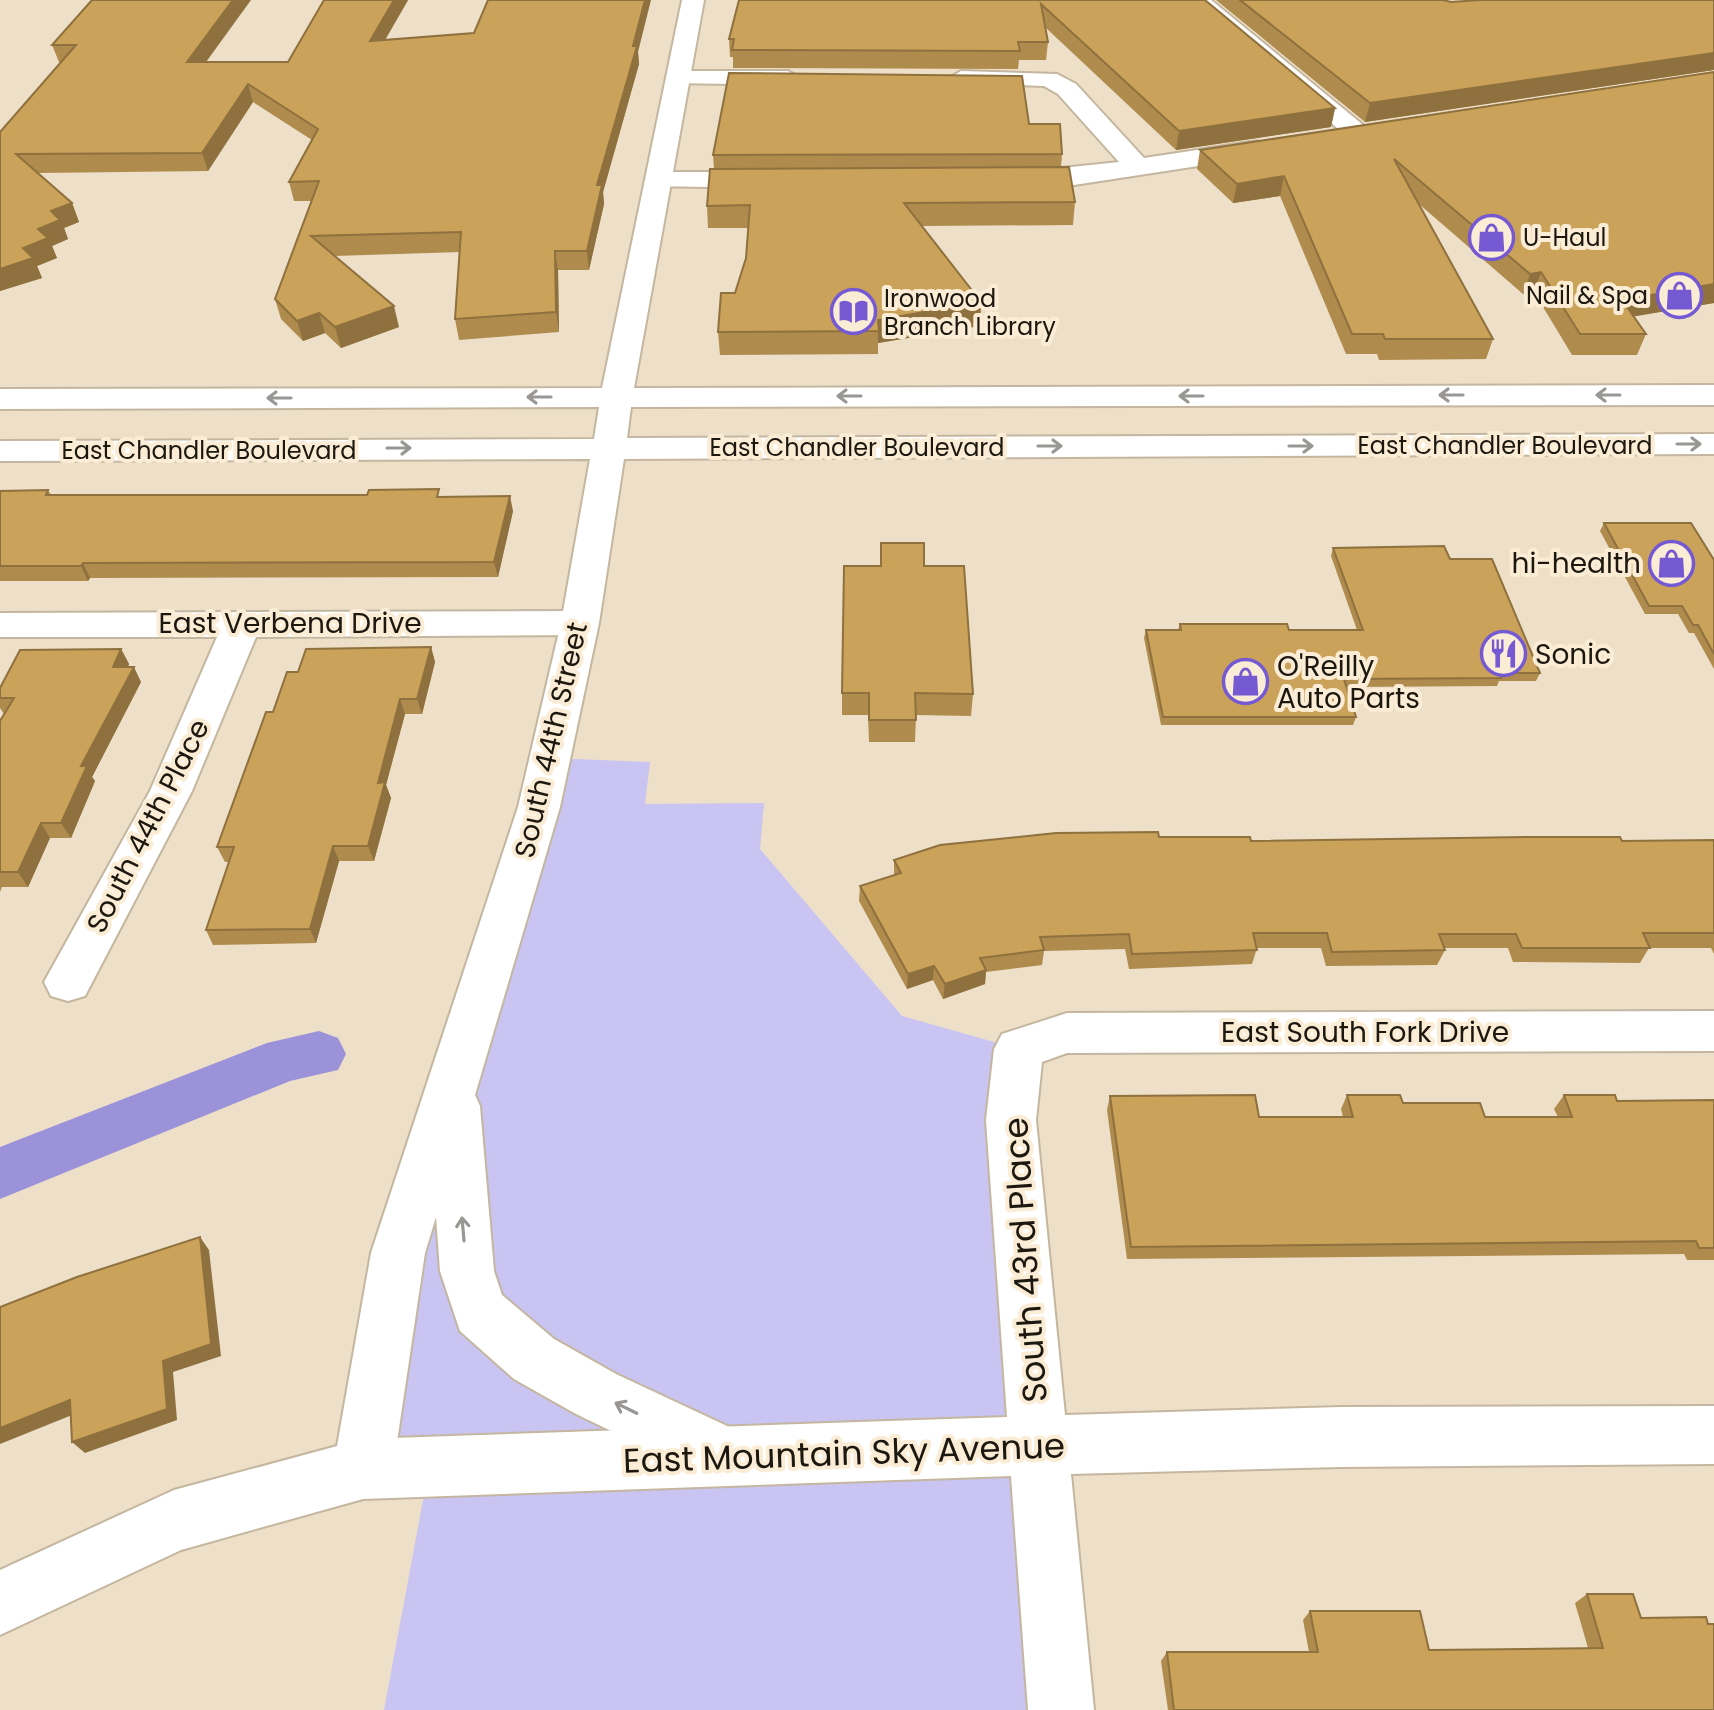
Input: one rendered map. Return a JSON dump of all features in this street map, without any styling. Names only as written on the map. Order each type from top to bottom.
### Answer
[{"type":"street","name":"South 44th Street","points":[[363,1469],[398,1253],[539,807],[580,623],[617,397],[693,0]]},
{"type":"street","points":[[1198,0],[1359,134]]},
{"type":"street","points":[[679,78],[806,78]]},
{"type":"street","points":[[930,78],[1049,79],[1067,89],[1138,167]]},
{"type":"street","points":[[1330,138],[1385,130]]},
{"type":"street","points":[[994,180],[1061,179],[1284,145]]},
{"type":"street","points":[[660,180],[790,180]]},
{"type":"street","points":[[1527,445],[1529,395]]},
{"type":"street","name":"East Chandler Boulevard","points":[[0,399],[1714,395]]},
{"type":"street","name":"East Chandler Boulevard","points":[[0,451],[1714,444]]},
{"type":"street","name":"East Verbena Drive","points":[[0,625],[580,623]]},
{"type":"street","name":"South 44th Place","points":[[68,982],[171,791],[242,624]]},
{"type":"street","name":"East South Fork Drive","points":[[1019,1049],[1067,1033],[1714,1031]]},
{"type":"street","name":"South 43rd Place","points":[[1019,1049],[1011,1120],[1061,1710]]},
{"type":"street","points":[[454,1080],[467,1271],[480,1312],[534,1359],[721,1454]]},
{"type":"street","name":"East Mountain Sky Avenue","points":[[0,1603],[174,1521],[363,1469],[721,1454],[1039,1448],[1341,1437],[1714,1435]]},
{"type":"shaded area","points":[[549,758],[650,762],[645,804],[764,803],[760,849],[902,1016],[1019,1049],[1061,1710],[384,1710],[429,1468],[363,1469]]},
{"type":"building","points":[[92,0],[233,0],[187,62],[288,62],[324,0],[394,0],[370,41],[474,33],[488,0],[645,0],[633,46],[637,46],[597,185],[602,185],[587,251],[555,251],[556,312],[455,319],[461,232],[311,236],[394,306],[335,327],[319,313],[297,321],[275,299],[319,181],[289,182],[318,129],[248,84],[202,153],[16,154],[72,203],[51,211],[60,220],[38,229],[48,238],[23,248],[33,258],[0,269],[0,132],[76,45],[52,45]]},
{"type":"building","points":[[739,0],[1205,0],[1335,108],[1179,131],[1041,4],[1048,42],[1018,42],[1020,51],[732,50],[734,39],[729,39]]},
{"type":"building","points":[[1240,0],[1714,0],[1714,53],[1370,103]]},
{"type":"building","points":[[1714,72],[1714,284],[1622,300],[1646,334],[1580,334],[1541,272],[1530,274],[1394,159],[1493,339],[1385,339],[1383,334],[1352,334],[1284,176],[1237,184],[1200,150]]},
{"type":"building","points":[[729,73],[1022,76],[1029,124],[1060,124],[1062,154],[713,155]]},
{"type":"building","points":[[1069,167],[1075,202],[904,203],[981,302],[878,320],[879,331],[718,332],[721,293],[735,293],[746,258],[750,205],[707,206],[710,169]]},
{"type":"building","points":[[439,489],[437,497],[510,496],[494,562],[0,566],[0,491],[48,490],[46,495],[367,495],[369,490]]},
{"type":"building","points":[[1604,523],[1691,523],[1714,560],[1714,654],[1698,625],[1693,625],[1682,606],[1649,606]]},
{"type":"building","points":[[881,543],[924,543],[924,566],[964,566],[973,694],[915,693],[916,720],[869,720],[869,693],[842,693],[844,566],[881,566]]},
{"type":"building","points":[[1444,546],[1450,559],[1492,559],[1540,673],[1499,673],[1501,678],[1344,679],[1356,717],[1163,717],[1146,630],[1181,630],[1180,624],[1287,624],[1289,630],[1363,630],[1333,548]]},
{"type":"building","points":[[431,647],[417,699],[400,699],[378,783],[385,782],[368,846],[333,846],[310,929],[206,930],[234,847],[217,847],[266,712],[273,712],[287,672],[298,672],[306,649]]},
{"type":"building","points":[[121,649],[113,667],[134,667],[81,766],[87,766],[61,823],[41,823],[18,872],[0,872],[0,721],[14,698],[0,698],[0,688],[20,650]]},
{"type":"building","points":[[1158,832],[1159,837],[1250,837],[1251,841],[1529,837],[1620,837],[1622,841],[1714,840],[1714,933],[1643,933],[1650,948],[1522,948],[1516,934],[1439,934],[1445,950],[1332,952],[1327,933],[1253,933],[1257,950],[1132,954],[1129,934],[1040,937],[1044,950],[980,958],[986,970],[945,984],[934,966],[908,974],[860,886],[901,873],[894,860],[940,845],[1056,833]]},
{"type":"building","points":[[1255,1095],[1259,1117],[1353,1117],[1347,1095],[1400,1095],[1403,1103],[1480,1103],[1485,1117],[1572,1117],[1564,1095],[1615,1095],[1617,1101],[1714,1100],[1714,1248],[1699,1248],[1696,1241],[1131,1247],[1110,1096]]},
{"type":"building","points":[[200,1237],[211,1344],[163,1361],[167,1409],[72,1442],[70,1400],[0,1428],[0,1307],[77,1277]]},
{"type":"building","points":[[1587,1594],[1633,1594],[1641,1618],[1706,1617],[1708,1624],[1714,1624],[1714,1710],[1174,1710],[1167,1652],[1318,1652],[1310,1611],[1420,1611],[1429,1650],[1603,1648]]},
{"type":"waterway","points":[[0,1173],[286,1059],[319,1054]]},
{"type":"place","name":"U-Haul","points":[[1492,237]]},
{"type":"place","name":"Nail & Spa","points":[[1679,295]]},
{"type":"place","name":"Ironwood Branch Library","points":[[853,312]]},
{"type":"place","name":"hi-health","points":[[1672,563]]},
{"type":"place","name":"Sonic","points":[[1504,654]]},
{"type":"place","name":"O'Reilly Auto Parts","points":[[1246,682]]}]
